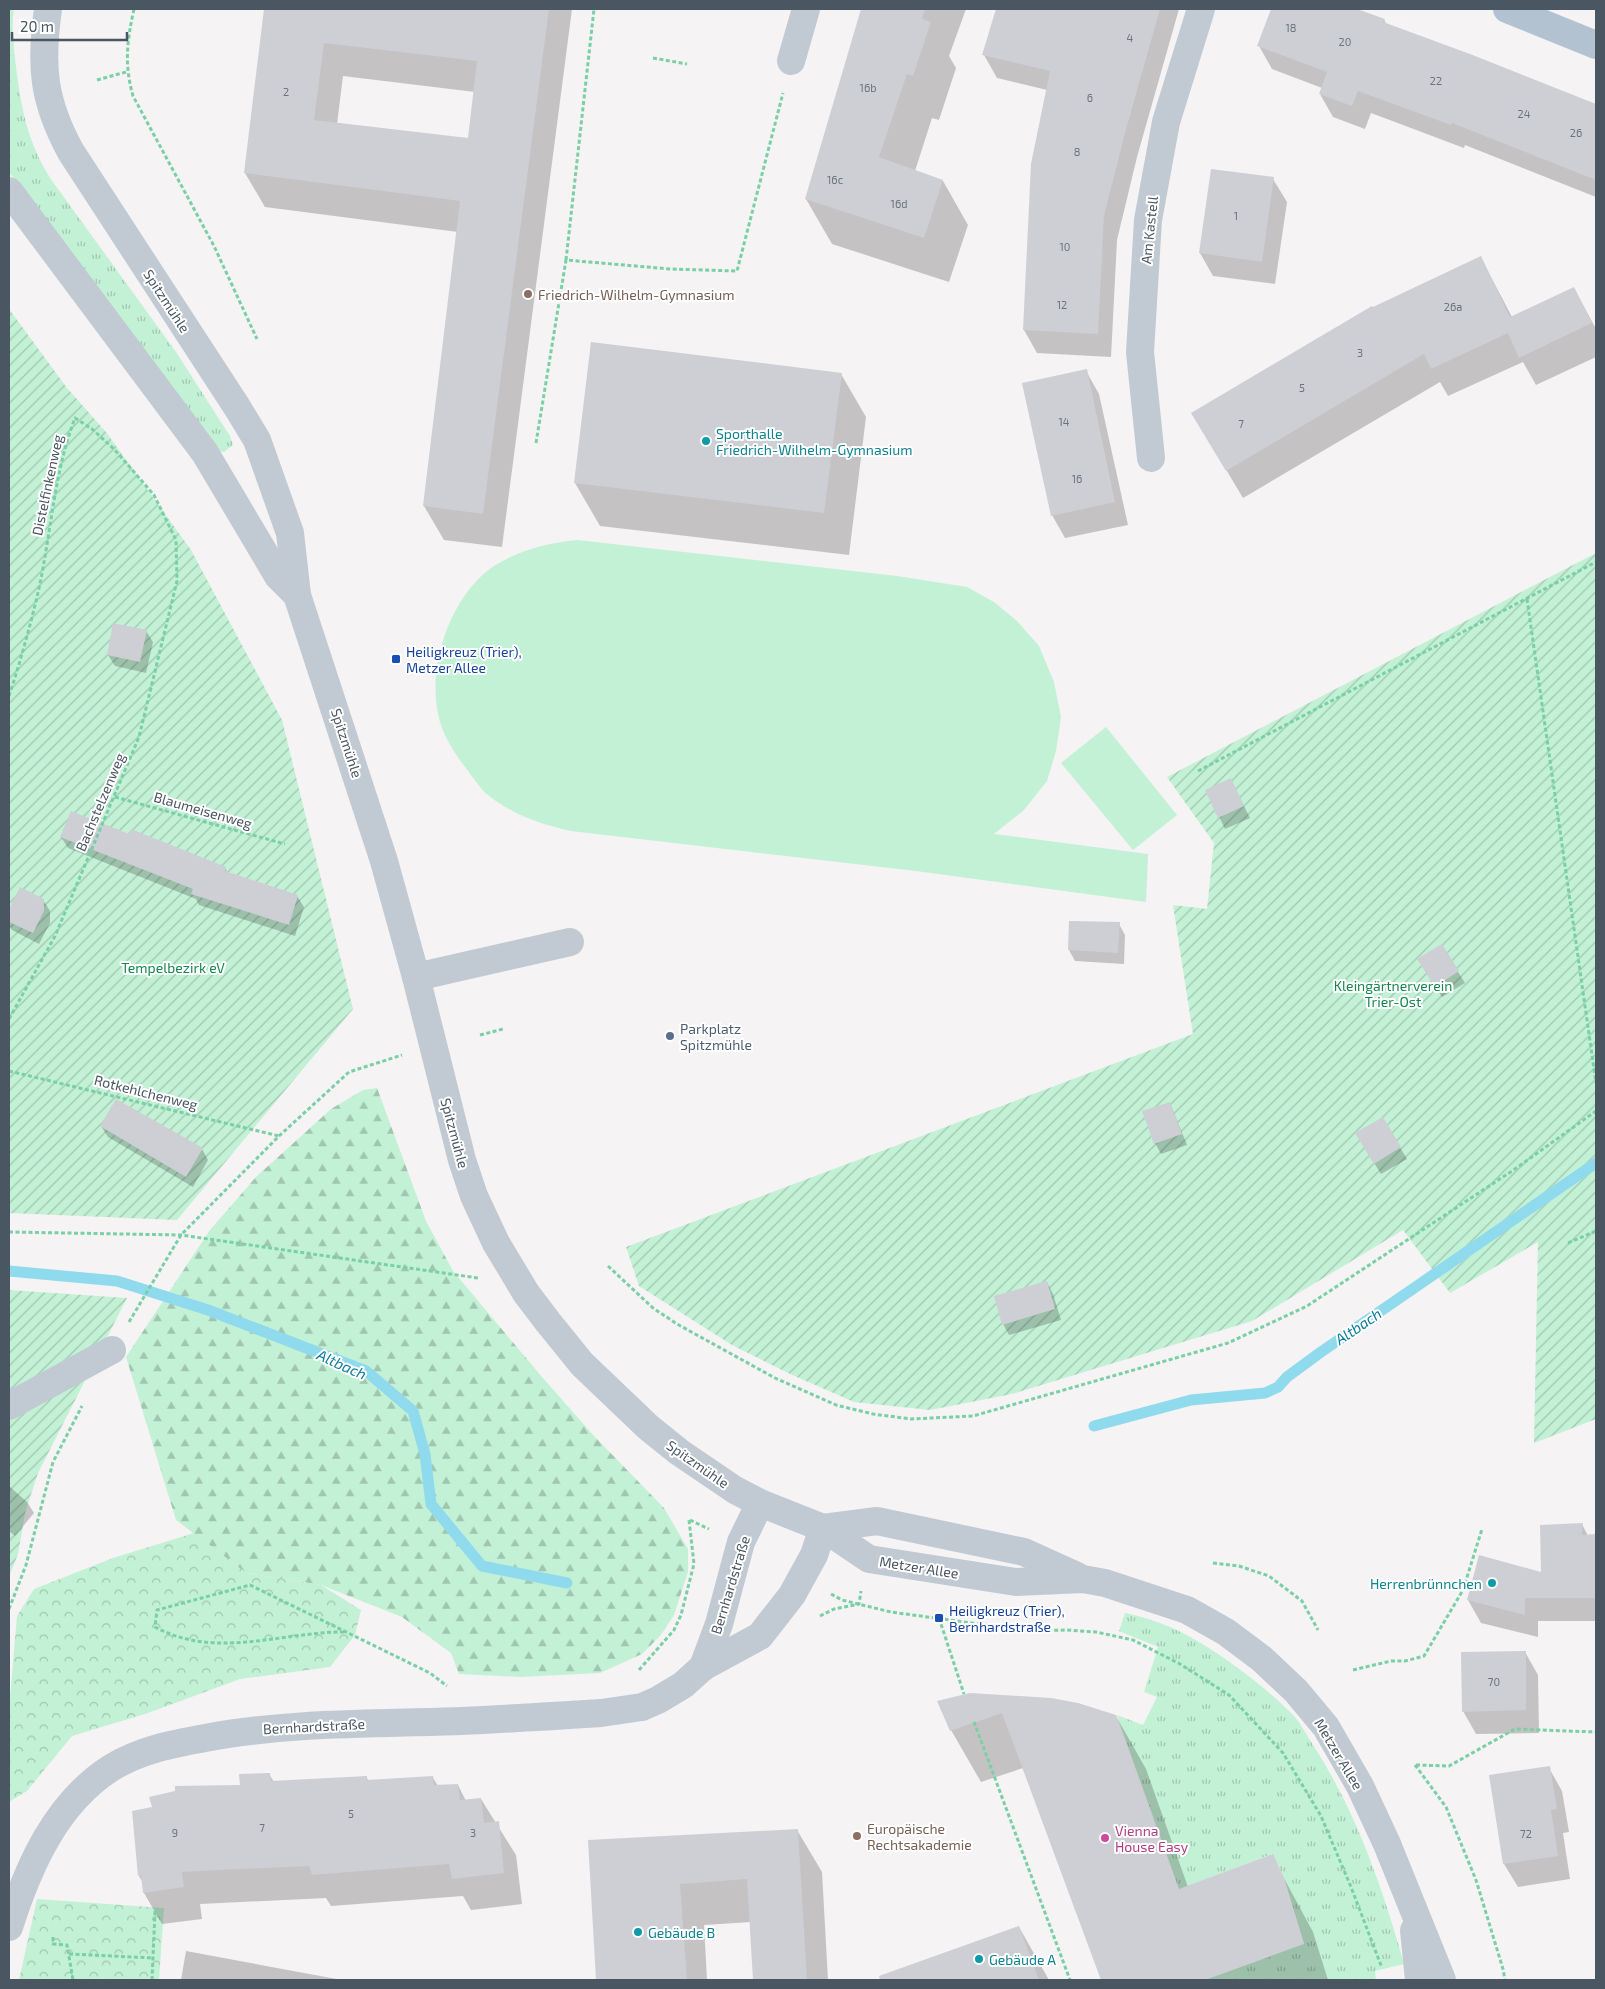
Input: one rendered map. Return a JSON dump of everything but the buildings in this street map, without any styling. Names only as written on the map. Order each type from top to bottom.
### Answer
[{"type":"main road","points":[[1507,9],[1596,45]]},
{"type":"street","name":"Spitzmühle","points":[[48,9],[44,48],[45,84],[49,105],[60,131],[71,152],[257,440],[290,533],[297,595],[354,764],[416,978],[462,1160],[474,1196],[496,1243],[522,1287],[582,1364],[648,1427],[703,1469],[760,1503],[823,1528]]},
{"type":"street","points":[[791,61],[806,9]]},
{"type":"street","name":"Am Kastell","points":[[1151,458],[1140,352],[1148,220],[1166,122],[1201,9]]},
{"type":"street","name":"Spitzmühle","points":[[9,191],[205,453],[278,576],[297,595]]},
{"type":"street","points":[[416,978],[570,942]]},
{"type":"street","points":[[9,1406],[112,1350]]},
{"type":"street","name":"Bernhardstraße","points":[[703,1667],[719,1624],[741,1542],[760,1503]]},
{"type":"street","name":"Metzer Allee","points":[[823,1528],[877,1521],[1024,1552],[1083,1579],[1152,1597],[1187,1610],[1262,1659],[1296,1691],[1326,1727],[1360,1786],[1387,1844],[1442,1980]]},
{"type":"street","name":"Bernhardstraße","points":[[9,1927],[22,1888],[37,1855],[68,1807],[110,1768],[145,1752],[181,1742],[270,1728],[461,1721],[624,1711],[642,1707],[674,1692],[703,1667],[760,1636],[792,1595],[814,1555],[823,1528]]},
{"type":"street","name":"Metzer Allee","points":[[823,1528],[869,1559],[1016,1582],[1083,1579]]},
{"type":"street","name":"Metzer Allee","points":[[1412,1909],[1419,1980]]},
{"type":"path","points":[[134,9],[128,35],[126,72],[133,96],[214,246],[257,339]]},
{"type":"path","points":[[536,443],[566,260],[594,9]]},
{"type":"path","points":[[653,58],[687,64]]},
{"type":"path","points":[[566,260],[670,269],[737,270],[791,61]]},
{"type":"path","points":[[96,80],[126,72]]},
{"type":"path","name":"Distelfinkenweg","points":[[9,696],[37,596],[53,503],[69,434],[75,418],[92,429],[114,449],[154,495],[176,540],[177,581]]},
{"type":"path","points":[[1198,771],[1596,562]]},
{"type":"path","name":"Bachstelzenweg","points":[[9,1018],[55,936],[139,737],[177,581]]},
{"type":"path","points":[[1527,599],[1596,1083]]},
{"type":"path","name":"Blaumeisenweg","points":[[115,797],[285,844]]},
{"type":"path","points":[[480,1035],[503,1029]]},
{"type":"path","points":[[112,1350],[181,1235],[279,1136],[349,1072],[404,1054]]},
{"type":"path","name":"Rotkehlchenweg","points":[[9,1071],[279,1136]]},
{"type":"path","points":[[608,1266],[653,1308],[677,1324],[775,1378],[836,1404],[873,1414],[911,1419],[973,1416],[1228,1343],[1307,1306],[1515,1169],[1596,1111]]},
{"type":"path","points":[[1568,1243],[1596,1231]]},
{"type":"path","points":[[9,1232],[181,1235],[481,1278]]},
{"type":"path","points":[[9,1609],[26,1565],[53,1462]]},
{"type":"path","points":[[635,1674],[674,1630],[681,1615],[694,1564],[689,1520],[716,1532]]},
{"type":"path","points":[[1353,1670],[1424,1656],[1463,1590],[1482,1529]]},
{"type":"path","points":[[1213,1563],[1239,1566],[1269,1576],[1302,1601],[1318,1630]]},
{"type":"path","points":[[344,1632],[312,1632],[248,1644],[223,1644],[183,1639],[168,1634],[155,1627],[154,1619],[157,1610],[250,1585],[430,1673],[450,1689]]},
{"type":"path","points":[[828,1593],[842,1600],[891,1612],[1030,1631],[1096,1632],[1133,1640],[1180,1664],[1229,1695],[1283,1753],[1321,1816],[1351,1887],[1382,1974]]},
{"type":"path","points":[[939,1618],[964,1694]]},
{"type":"path","points":[[974,1722],[1070,1980]]},
{"type":"path","points":[[1505,1980],[1476,1880],[1450,1816],[1446,1807],[1416,1765],[1449,1766],[1515,1728],[1596,1732]]},
{"type":"path","points":[[152,1980],[156,1911]]},
{"type":"path","points":[[53,1937],[53,1944],[67,1945],[73,1980]]},
{"type":"path","points":[[69,1954],[154,1958]]},
{"type":"green space","points":[[9,9],[14,9],[14,45],[23,112],[42,164],[50,178],[176,352],[230,436],[233,445],[224,452],[216,451],[9,172]]},
{"type":"green space","name":"Tempelbezirk eV","points":[[9,309],[67,388],[106,432],[191,550],[282,720],[353,1009],[177,1220],[9,1213]]},
{"type":"green space","points":[[577,540],[897,576],[967,587],[994,602],[1017,621],[1039,646],[1054,682],[1061,717],[1056,751],[1047,781],[1024,810],[994,834],[1148,854],[1146,902],[916,871],[571,831],[527,818],[497,802],[483,791],[462,763],[449,743],[440,722],[436,702],[436,680],[444,636],[464,596],[478,579],[494,566],[534,548]]},
{"type":"green space","name":"Kleingärtnerverein Trier-Ost","points":[[1596,553],[1596,1419],[1534,1443],[1538,1242],[1450,1293],[1403,1230],[1252,1321],[1012,1394],[930,1410],[854,1402],[790,1374],[732,1345],[639,1286],[626,1247],[1193,1034],[1173,905],[1207,909],[1214,843],[1167,777]]},
{"type":"green space","points":[[1106,727],[1177,815],[1133,850],[1061,763]]},
{"type":"green space","points":[[377,1088],[426,1221],[453,1271],[594,1436],[664,1508],[688,1549],[688,1572],[674,1615],[660,1636],[642,1654],[600,1673],[521,1677],[459,1674],[451,1653],[402,1617],[321,1585],[246,1573],[176,1520],[126,1357],[210,1230],[256,1177],[331,1109],[363,1090]]},
{"type":"green space","points":[[9,1290],[127,1298],[38,1473],[25,1513],[18,1554],[9,1577]]},
{"type":"green space","points":[[194,1533],[246,1573],[321,1585],[361,1610],[355,1635],[330,1667],[240,1679],[148,1713],[72,1736],[27,1791],[9,1802],[9,1710],[17,1616],[34,1589],[113,1558]]},
{"type":"green space","points":[[1125,1613],[1165,1625],[1200,1643],[1260,1685],[1294,1716],[1330,1773],[1356,1826],[1378,1880],[1404,1964],[1375,1971],[1376,1980],[1188,1980],[1186,1975],[1221,1974],[1304,1943],[1284,1878],[1272,1854],[1188,1886],[1162,1904],[1173,1873],[1117,1715],[1143,1725],[1157,1697],[1144,1692],[1158,1647],[1119,1631]]},
{"type":"green space","points":[[37,1899],[164,1908],[159,1980],[19,1980]]},
{"type":"waterway","name":"Altbach","points":[[1094,1426],[1191,1400],[1265,1393],[1278,1387],[1287,1377],[1321,1352],[1596,1163]]},
{"type":"waterway","name":"Altbach","points":[[9,1271],[117,1281],[208,1310],[366,1371],[413,1411],[425,1454],[431,1504],[482,1566],[567,1583]]},
{"type":"place","name":"Friedrich-Wilhelm-Gymnasium","points":[[528,294]]},
{"type":"place","name":"Sporthalle Friedrich-Wilhelm-Gymnasium","points":[[706,441]]},
{"type":"place","name":"Heiligkreuz (Trier), Metzer Allee","points":[[396,659]]},
{"type":"place","name":"Parkplatz Spitzmühle","points":[[670,1036]]},
{"type":"place","name":"Herrenbrünnchen","points":[[1492,1583]]},
{"type":"place","name":"Heiligkreuz (Trier), Bernhardstraße","points":[[939,1618]]},
{"type":"place","name":"Europäische Rechtsakademie","points":[[857,1836]]},
{"type":"place","name":"Vienna House Easy","points":[[1105,1838]]},
{"type":"place","name":"Gebäude B","points":[[638,1932]]},
{"type":"place","name":"Gebäude A","points":[[979,1959]]}]
